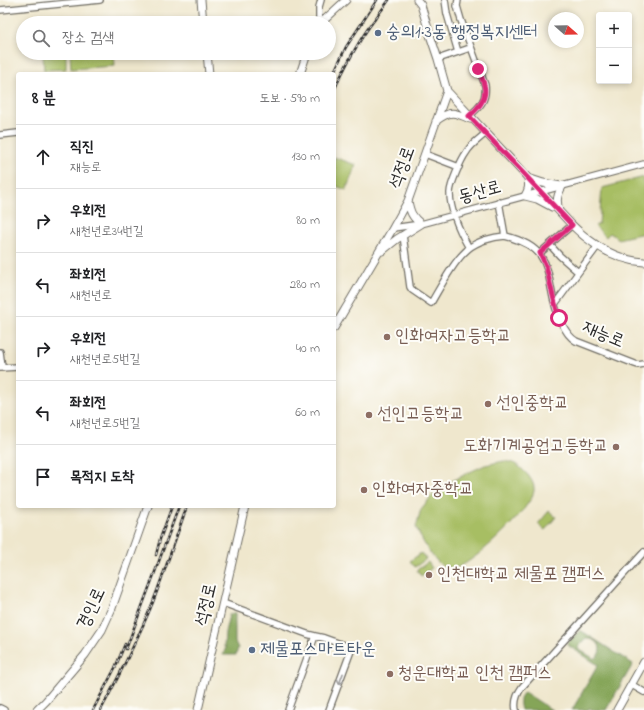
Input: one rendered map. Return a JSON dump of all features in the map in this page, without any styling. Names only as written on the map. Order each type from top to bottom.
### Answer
[{"type":"main road","points":[[201,0],[202,16]]},
{"type":"main road","points":[[328,16],[346,0]]},
{"type":"main road","points":[[421,2],[447,91],[587,240],[597,247],[622,258],[644,262]]},
{"type":"main road","points":[[208,60],[209,72]]},
{"type":"main road","points":[[301,72],[305,60]]},
{"type":"main road","name":"석정로","points":[[336,325],[408,200],[447,91]]},
{"type":"main road","points":[[436,122],[443,116],[451,113],[471,118]]},
{"type":"main road","points":[[528,178],[543,184],[562,186],[557,204],[559,211]]},
{"type":"main road","points":[[528,178],[530,186],[525,196],[537,199],[559,211]]},
{"type":"main road","points":[[376,256],[388,245],[421,224],[413,217],[408,200]]},
{"type":"main road","name":"경인로","points":[[37,710],[85,655],[102,630],[112,608],[147,508]]},
{"type":"main road","name":"석정로","points":[[198,710],[245,508]]},
{"type":"main road","points":[[617,710],[644,662]]},
{"type":"street","points":[[0,10],[100,0]]},
{"type":"street","points":[[320,16],[319,7],[321,0]]},
{"type":"street","points":[[445,0],[447,14],[458,52]]},
{"type":"street","points":[[458,0],[457,6],[461,20],[470,48],[485,85],[484,98],[471,118]]},
{"type":"street","points":[[438,59],[470,48]]},
{"type":"street","points":[[0,135],[16,133]]},
{"type":"street","points":[[468,248],[454,215],[450,190],[467,151],[486,133]]},
{"type":"street","points":[[425,154],[459,167]]},
{"type":"street","name":"동산로","points":[[393,228],[421,224],[644,164]]},
{"type":"street","points":[[499,202],[505,236]]},
{"type":"street","points":[[403,235],[410,287],[412,290],[432,303],[459,259],[468,248],[491,238],[505,236],[524,242],[540,253],[572,225]]},
{"type":"street","points":[[550,245],[578,272]]},
{"type":"street","points":[[555,304],[597,247]]},
{"type":"street","name":"재능로","points":[[540,253],[546,266],[561,322],[572,339],[635,364],[644,364]]},
{"type":"street","points":[[0,352],[1,367],[16,367]]},
{"type":"street","points":[[516,710],[515,701],[522,687],[644,552]]},
{"type":"street","points":[[223,603],[307,634],[324,638],[352,648],[329,710]]},
{"type":"street","points":[[288,710],[315,636]]},
{"type":"street","points":[[632,685],[644,692]]},
{"type":"street","points":[[0,708],[4,710]]},
{"type":"green space","points":[[43,60],[66,60],[66,69],[44,70]]},
{"type":"green space","points":[[70,60],[115,60],[115,66],[71,69]]},
{"type":"green space","points":[[336,158],[356,165],[346,190],[336,186]]},
{"type":"green space","points":[[644,177],[644,233],[618,239],[610,233],[606,237],[595,226],[599,224],[602,188]]},
{"type":"green space","points":[[504,461],[518,466],[530,478],[534,488],[531,499],[502,534],[477,555],[458,567],[443,567],[427,548],[416,527],[421,509],[436,491],[452,481],[485,465]]},
{"type":"green space","points":[[549,511],[556,517],[545,530],[538,524]]},
{"type":"green space","points":[[421,553],[426,559],[415,567],[410,561]]},
{"type":"green space","points":[[428,562],[432,568],[421,576],[417,570]]},
{"type":"green space","points":[[235,613],[235,642],[238,648],[236,655],[223,655],[226,647],[224,647],[225,632],[229,615]]},
{"type":"green space","points":[[580,630],[633,664],[606,710],[593,710],[589,708],[588,710],[572,710],[598,665],[566,644]],"holes":[[[587,639],[591,639],[598,643],[600,649],[598,656],[595,659],[578,649],[581,643]]]},
{"type":"green space","points":[[524,692],[552,710],[521,710],[520,701]]},
{"type":"railway","points":[[334,72],[346,47],[377,0]]},
{"type":"railway","points":[[336,86],[358,44],[389,0]]},
{"type":"railway","points":[[156,555],[171,508]]},
{"type":"railway","points":[[126,649],[178,508]]},
{"type":"railway","points":[[101,710],[153,602],[186,508]]},
{"type":"railway","points":[[93,710],[115,668],[125,644]]},
{"type":"place","name":"숭의1·3동 행정복지센터","points":[[378,33]]},
{"type":"place","name":"인화여자고등학교","points":[[387,337]]},
{"type":"place","name":"선인중학교","points":[[488,404]]},
{"type":"place","name":"선인고등학교","points":[[369,415]]},
{"type":"place","name":"도화기계공업고등학교","points":[[616,447]]},
{"type":"place","name":"인화여자중학교","points":[[364,490]]},
{"type":"place","name":"인천대학교 제물포 캠퍼스","points":[[429,575]]},
{"type":"place","name":"제물포스마트타운","points":[[252,650]]},
{"type":"place","name":"청운대학교 인천 캠퍼스","points":[[390,674]]},
{"type":"route","points":[[478,69],[485,85],[484,98],[480,106],[469,116],[572,225],[540,253],[548,270],[559,318]]}]
